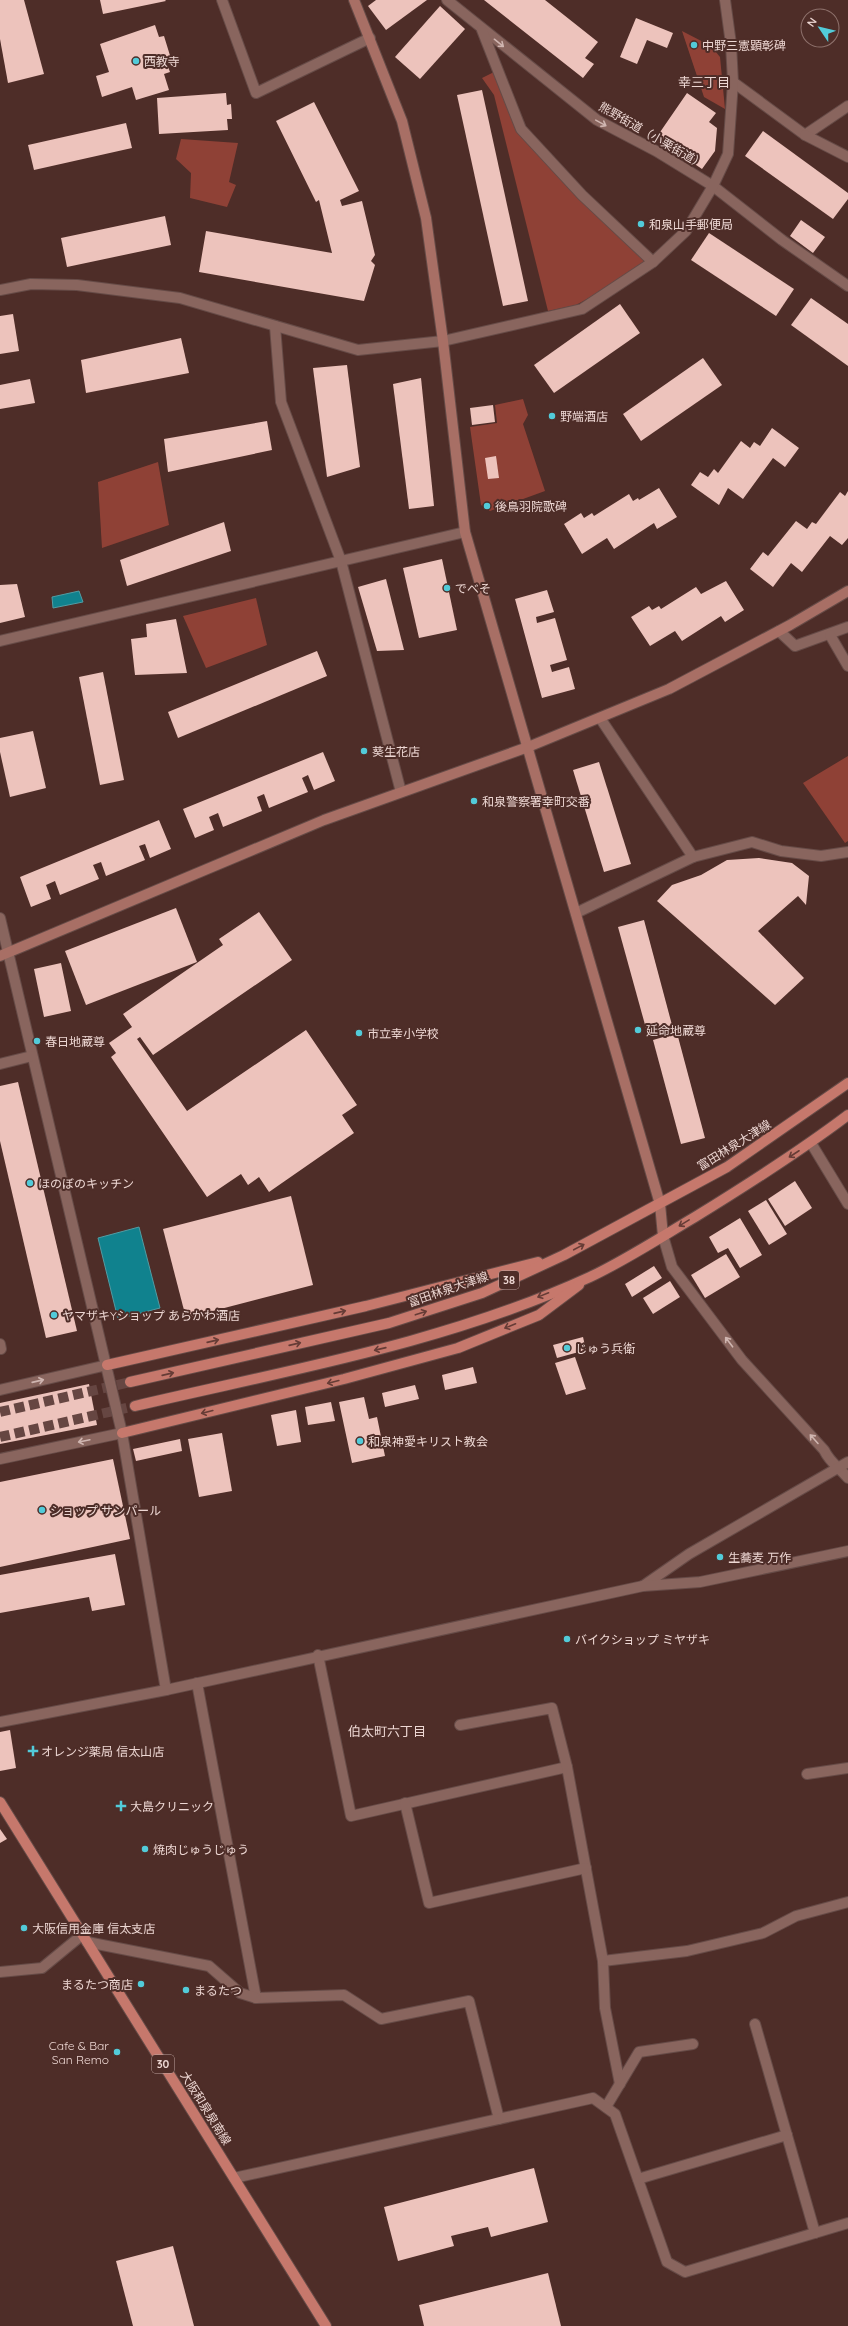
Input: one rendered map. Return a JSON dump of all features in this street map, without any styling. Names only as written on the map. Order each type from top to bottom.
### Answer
[{"type":"main road","name":"富田林泉大津線","points":[[130,1382],[389,1323],[482,1293],[564,1255],[727,1167],[848,1083]]},
{"type":"main road","name":"38","points":[[136,1406],[418,1340],[506,1310],[590,1276],[663,1236],[811,1143],[848,1115]]},
{"type":"main road","points":[[107,1365],[366,1306],[564,1255]]},
{"type":"main road","points":[[122,1432],[344,1379],[458,1348],[539,1315],[590,1276]]},
{"type":"main road","name":"大阪和泉泉南線","points":[[0,1802],[326,2326]]},
{"type":"street","points":[[222,0],[256,93],[370,38]]},
{"type":"street","points":[[354,0],[402,121],[424,210],[443,341],[465,532],[660,1204],[663,1236],[672,1267],[742,1360],[824,1450],[830,1462],[844,1465]]},
{"type":"street","name":"熊野街道（小栗街道）","points":[[447,0],[596,120],[656,151],[713,186],[782,240],[848,286]]},
{"type":"street","points":[[0,290],[31,284],[77,285],[180,298],[358,350],[443,341],[582,308],[653,262],[686,231],[713,186],[728,154],[733,82],[731,44],[725,0]]},
{"type":"street","points":[[481,28],[521,129],[582,196],[653,262]]},
{"type":"street","points":[[733,82],[805,135],[848,157]]},
{"type":"street","points":[[805,135],[848,106]]},
{"type":"street","points":[[275,326],[281,402],[341,561],[401,792]]},
{"type":"street","points":[[0,641],[465,532]]},
{"type":"street","points":[[4,954],[324,820],[528,747],[669,689],[779,631],[848,591]]},
{"type":"street","points":[[779,631],[796,646],[830,635],[848,627]]},
{"type":"street","points":[[830,635],[848,666]]},
{"type":"street","points":[[600,718],[693,857]]},
{"type":"street","points":[[576,913],[693,857],[752,842],[781,851],[821,856],[848,852]]},
{"type":"street","points":[[0,918],[4,954],[32,1056],[122,1432],[166,1690]]},
{"type":"street","points":[[0,1064],[32,1056]]},
{"type":"street","points":[[811,1143],[848,1204]]},
{"type":"street","points":[[0,1390],[107,1365]]},
{"type":"street","points":[[0,1459],[122,1432]]},
{"type":"street","points":[[844,1465],[848,1478]]},
{"type":"street","points":[[643,1586],[689,1554],[844,1465]]},
{"type":"street","points":[[0,1722],[166,1690],[643,1586],[700,1582],[848,1551]]},
{"type":"street","points":[[318,1656],[351,1816],[567,1767]]},
{"type":"street","points":[[197,1683],[256,1998]]},
{"type":"street","points":[[460,1725],[552,1708],[567,1767],[603,1961],[605,2008],[620,2084]]},
{"type":"street","points":[[806,1774],[848,1768]]},
{"type":"street","points":[[405,1803],[429,1903],[586,1868]]},
{"type":"street","points":[[603,1961],[687,1951],[763,1933],[796,1916],[848,1902]]},
{"type":"street","points":[[0,1972],[42,1968],[85,1938],[209,1966],[240,1993],[256,1998],[344,1995],[381,2019],[469,2001],[499,2119]]},
{"type":"street","points":[[755,2024],[815,2233]]},
{"type":"street","points":[[606,2107],[639,2052],[693,2044]]},
{"type":"street","points":[[234,2178],[593,2098],[615,2114],[667,2262],[685,2272],[848,2223]]},
{"type":"street","points":[[638,2179],[787,2135]]},
{"type":"shaded area","points":[[682,31],[711,46],[720,57],[725,109],[704,97]]},
{"type":"shaded area","points":[[494,72],[517,131],[649,265],[576,305],[548,311],[494,95],[482,78]]},
{"type":"shaded area","points":[[181,139],[238,143],[229,182],[236,185],[227,207],[190,198],[191,173],[176,159]]},
{"type":"shaded area","points":[[523,399],[528,415],[523,424],[545,491],[490,511],[481,505],[470,427],[497,423],[495,405]]},
{"type":"shaded area","points":[[158,462],[169,525],[102,548],[98,482]]},
{"type":"shaded area","points":[[256,598],[267,645],[206,668],[183,616]]},
{"type":"shaded area","points":[[848,756],[848,841],[845,843],[803,783]]},
{"type":"water","points":[[79,591],[83,602],[53,608],[52,597]]},
{"type":"water","points":[[139,1227],[160,1308],[118,1319],[98,1238]]},
{"type":"building","points":[[0,0],[24,0],[44,74],[8,83],[0,39]]},
{"type":"building","points":[[100,0],[165,0],[166,1],[103,14]]},
{"type":"building","points":[[376,0],[427,0],[386,30],[368,6]]},
{"type":"building","points":[[484,0],[545,0],[598,42],[585,58],[594,64],[583,78]]},
{"type":"building","points":[[440,6],[465,29],[420,79],[395,57]]},
{"type":"building","points":[[636,18],[673,33],[667,48],[647,40],[637,64],[620,57]]},
{"type":"building","points":[[155,25],[159,37],[164,36],[172,62],[167,64],[170,72],[164,74],[169,90],[136,100],[132,87],[102,97],[96,76],[109,72],[100,44]]},
{"type":"building","points":[[482,90],[528,301],[503,306],[457,95]]},
{"type":"building","points":[[226,93],[227,105],[231,104],[232,119],[227,119],[228,130],[159,134],[157,98]]},
{"type":"building","points":[[687,93],[716,113],[709,122],[717,128],[715,151],[702,169],[656,138]]},
{"type":"building","points":[[314,102],[359,191],[340,200],[342,206],[362,201],[375,255],[371,261],[375,265],[364,301],[199,272],[206,231],[332,253],[319,200],[316,202],[276,121]]},
{"type":"building","points":[[126,123],[132,148],[34,170],[28,145]]},
{"type":"building","points":[[763,131],[848,193],[848,199],[833,219],[745,156]]},
{"type":"building","points":[[165,216],[171,245],[67,267],[61,238]]},
{"type":"building","points":[[801,220],[825,237],[813,253],[790,236]]},
{"type":"building","points":[[709,233],[794,289],[776,316],[691,260]]},
{"type":"building","points":[[811,298],[848,324],[848,366],[791,325]]},
{"type":"building","points":[[620,304],[640,333],[554,393],[534,365]]},
{"type":"building","points":[[13,314],[19,351],[0,354],[0,316]]},
{"type":"building","points":[[181,338],[189,373],[86,393],[81,360]]},
{"type":"building","points":[[703,358],[722,385],[641,441],[623,414]]},
{"type":"building","points":[[347,365],[360,467],[327,477],[313,368]]},
{"type":"building","points":[[421,378],[434,506],[409,509],[393,384]]},
{"type":"building","points":[[30,379],[35,403],[0,409],[0,385]]},
{"type":"building","points":[[493,405],[495,422],[472,425],[470,408]]},
{"type":"building","points":[[267,421],[272,450],[168,472],[164,439]]},
{"type":"building","points":[[772,428],[799,448],[785,467],[773,458],[743,499],[728,488],[719,505],[691,485],[700,472],[708,477],[714,469],[718,473],[741,441],[750,448],[754,442],[760,446]]},
{"type":"building","points":[[496,456],[499,478],[488,479],[485,458]]},
{"type":"building","points":[[659,488],[677,517],[657,529],[654,523],[614,549],[607,538],[582,554],[564,524],[581,513],[584,518],[592,513],[594,516],[629,494],[633,501],[638,498],[639,500]]},
{"type":"building","points":[[848,491],[848,538],[842,545],[830,536],[802,572],[791,563],[773,587],[750,569],[763,552],[768,556],[796,521],[807,529],[812,522],[816,524],[840,492],[845,496]]},
{"type":"building","points":[[224,522],[231,551],[127,586],[120,560]]},
{"type":"building","points":[[442,559],[457,630],[419,638],[403,568]]},
{"type":"building","points":[[386,579],[404,650],[377,651],[358,587]]},
{"type":"building","points":[[726,581],[744,610],[725,622],[721,616],[682,641],[675,631],[650,646],[631,617],[649,606],[652,610],[659,606],[661,609],[696,587],[701,594]]},
{"type":"building","points":[[17,584],[25,617],[0,623],[0,585]]},
{"type":"building","points":[[547,590],[554,612],[536,617],[537,623],[555,618],[567,660],[550,665],[552,672],[569,667],[575,689],[542,698],[515,599]]},
{"type":"building","points":[[176,619],[187,673],[135,675],[131,639],[147,637],[146,624]]},
{"type":"building","points":[[317,651],[327,676],[178,738],[168,712]]},
{"type":"building","points":[[103,672],[124,780],[100,785],[79,677]]},
{"type":"building","points":[[33,731],[46,788],[10,797],[0,752],[0,738]]},
{"type":"building","points":[[323,752],[335,781],[314,790],[308,775],[302,778],[308,792],[269,808],[264,794],[257,797],[262,811],[223,827],[218,813],[209,817],[214,830],[195,838],[183,809]]},
{"type":"building","points":[[599,762],[631,864],[604,872],[573,770]]},
{"type":"building","points":[[159,820],[171,849],[150,858],[145,844],[139,846],[145,860],[106,876],[101,862],[93,865],[99,879],[60,895],[55,881],[46,885],[51,899],[31,907],[20,877]]},
{"type":"building","points":[[759,858],[792,863],[809,876],[806,905],[798,896],[758,931],[804,978],[775,1005],[657,901],[672,885],[701,875],[727,860]]},
{"type":"building","points":[[176,908],[197,962],[86,1005],[65,951]]},
{"type":"building","points":[[259,912],[292,960],[153,1055],[140,1037],[137,1039],[187,1111],[306,1030],[357,1105],[342,1115],[354,1133],[269,1192],[259,1177],[248,1185],[241,1174],[207,1197],[111,1057],[116,1053],[109,1043],[132,1027],[123,1014],[223,945],[219,939]]},
{"type":"building","points":[[644,920],[672,1025],[647,1032],[618,927]]},
{"type":"building","points":[[61,963],[71,1011],[44,1017],[34,969]]},
{"type":"building","points":[[677,1033],[705,1138],[681,1144],[653,1040]]},
{"type":"building","points":[[18,1082],[77,1331],[46,1338],[0,1141],[0,1086]]},
{"type":"building","points":[[795,1181],[812,1208],[785,1226],[768,1199]]},
{"type":"building","points":[[291,1196],[313,1285],[186,1318],[163,1229]]},
{"type":"building","points":[[766,1200],[787,1234],[769,1245],[748,1211]]},
{"type":"building","points":[[740,1218],[762,1255],[740,1268],[728,1248],[718,1253],[709,1237]]},
{"type":"building","points":[[726,1254],[740,1277],[705,1298],[691,1275]]},
{"type":"building","points":[[654,1266],[662,1278],[632,1297],[625,1284]]},
{"type":"building","points":[[670,1281],[680,1297],[653,1314],[643,1298]]},
{"type":"building","points":[[583,1337],[586,1350],[557,1358],[553,1345]]},
{"type":"building","points":[[575,1357],[586,1389],[566,1395],[555,1363]]},
{"type":"building","points":[[473,1367],[477,1383],[445,1390],[442,1375]]},
{"type":"building","points":[[89,1384],[97,1425],[0,1444],[0,1403]]},
{"type":"building","points":[[415,1385],[419,1399],[385,1407],[382,1393]]},
{"type":"building","points":[[364,1397],[369,1419],[377,1417],[385,1456],[352,1463],[339,1402]]},
{"type":"building","points":[[331,1402],[335,1421],[308,1425],[305,1407]]},
{"type":"building","points":[[296,1410],[301,1442],[277,1446],[271,1415]]},
{"type":"building","points":[[222,1433],[232,1491],[199,1497],[188,1439]]},
{"type":"building","points":[[180,1439],[182,1451],[136,1461],[133,1449]]},
{"type":"building","points":[[113,1459],[130,1539],[0,1567],[0,1482]]},
{"type":"building","points":[[115,1554],[125,1605],[92,1611],[89,1597],[0,1613],[0,1575]]},
{"type":"building","points":[[10,1730],[16,1768],[0,1771],[0,1732]]},
{"type":"building","points":[[0,1829],[7,1839],[0,1843]]},
{"type":"building","points":[[534,2168],[548,2222],[491,2237],[488,2227],[451,2236],[454,2246],[398,2261],[384,2207]]},
{"type":"building","points":[[173,2246],[194,2326],[133,2326],[116,2261]]},
{"type":"building","points":[[548,2273],[561,2326],[424,2326],[419,2305]]},
{"type":"tunnel","points":[[0,1412],[130,1382]]},
{"type":"tunnel","points":[[0,1437],[135,1406]]},
{"type":"place","name":"中野三憲顕彰碑","points":[[694,45]]},
{"type":"place","name":"西教寺","points":[[136,61]]},
{"type":"place","name":"和泉山手郵便局","points":[[641,224]]},
{"type":"place","name":"野端酒店","points":[[552,416]]},
{"type":"place","name":"後鳥羽院歌碑","points":[[487,506]]},
{"type":"place","name":"でべそ","points":[[447,588]]},
{"type":"place","name":"葵生花店","points":[[364,751]]},
{"type":"place","name":"和泉警察署幸町交番","points":[[474,801]]},
{"type":"place","name":"延命地蔵尊","points":[[638,1030]]},
{"type":"place","name":"市立幸小学校","points":[[359,1033]]},
{"type":"place","name":"春日地蔵尊","points":[[37,1041]]},
{"type":"place","name":"ほのぼのキッチン","points":[[30,1183]]},
{"type":"place","name":"ヤマザキYショップ あらかわ酒店","points":[[54,1315]]},
{"type":"place","name":"じゅう兵衛","points":[[567,1348]]},
{"type":"place","name":"和泉神愛キリスト教会","points":[[360,1441]]},
{"type":"place","name":"ショップ サンパール","points":[[42,1510]]},
{"type":"place","name":"生蕎麦 万作","points":[[720,1557]]},
{"type":"place","name":"バイクショップ ミヤザキ","points":[[567,1639]]},
{"type":"place","name":"オレンジ薬局 信太山店","points":[[33,1751]]},
{"type":"place","name":"大島クリニック","points":[[121,1806]]},
{"type":"place","name":"焼肉じゅうじゅう","points":[[145,1849]]},
{"type":"place","name":"大阪信用金庫 信太支店","points":[[24,1928]]},
{"type":"place","name":"まるたつ商店","points":[[141,1984]]},
{"type":"place","name":"まるたつ","points":[[186,1990]]},
{"type":"place","name":"Cafe & Bar San Remo","points":[[117,2052]]},
{"type":"district","name":"幸三丁目","points":[[704,82]]},
{"type":"district","name":"伯太町六丁目","points":[[387,1731]]}]
